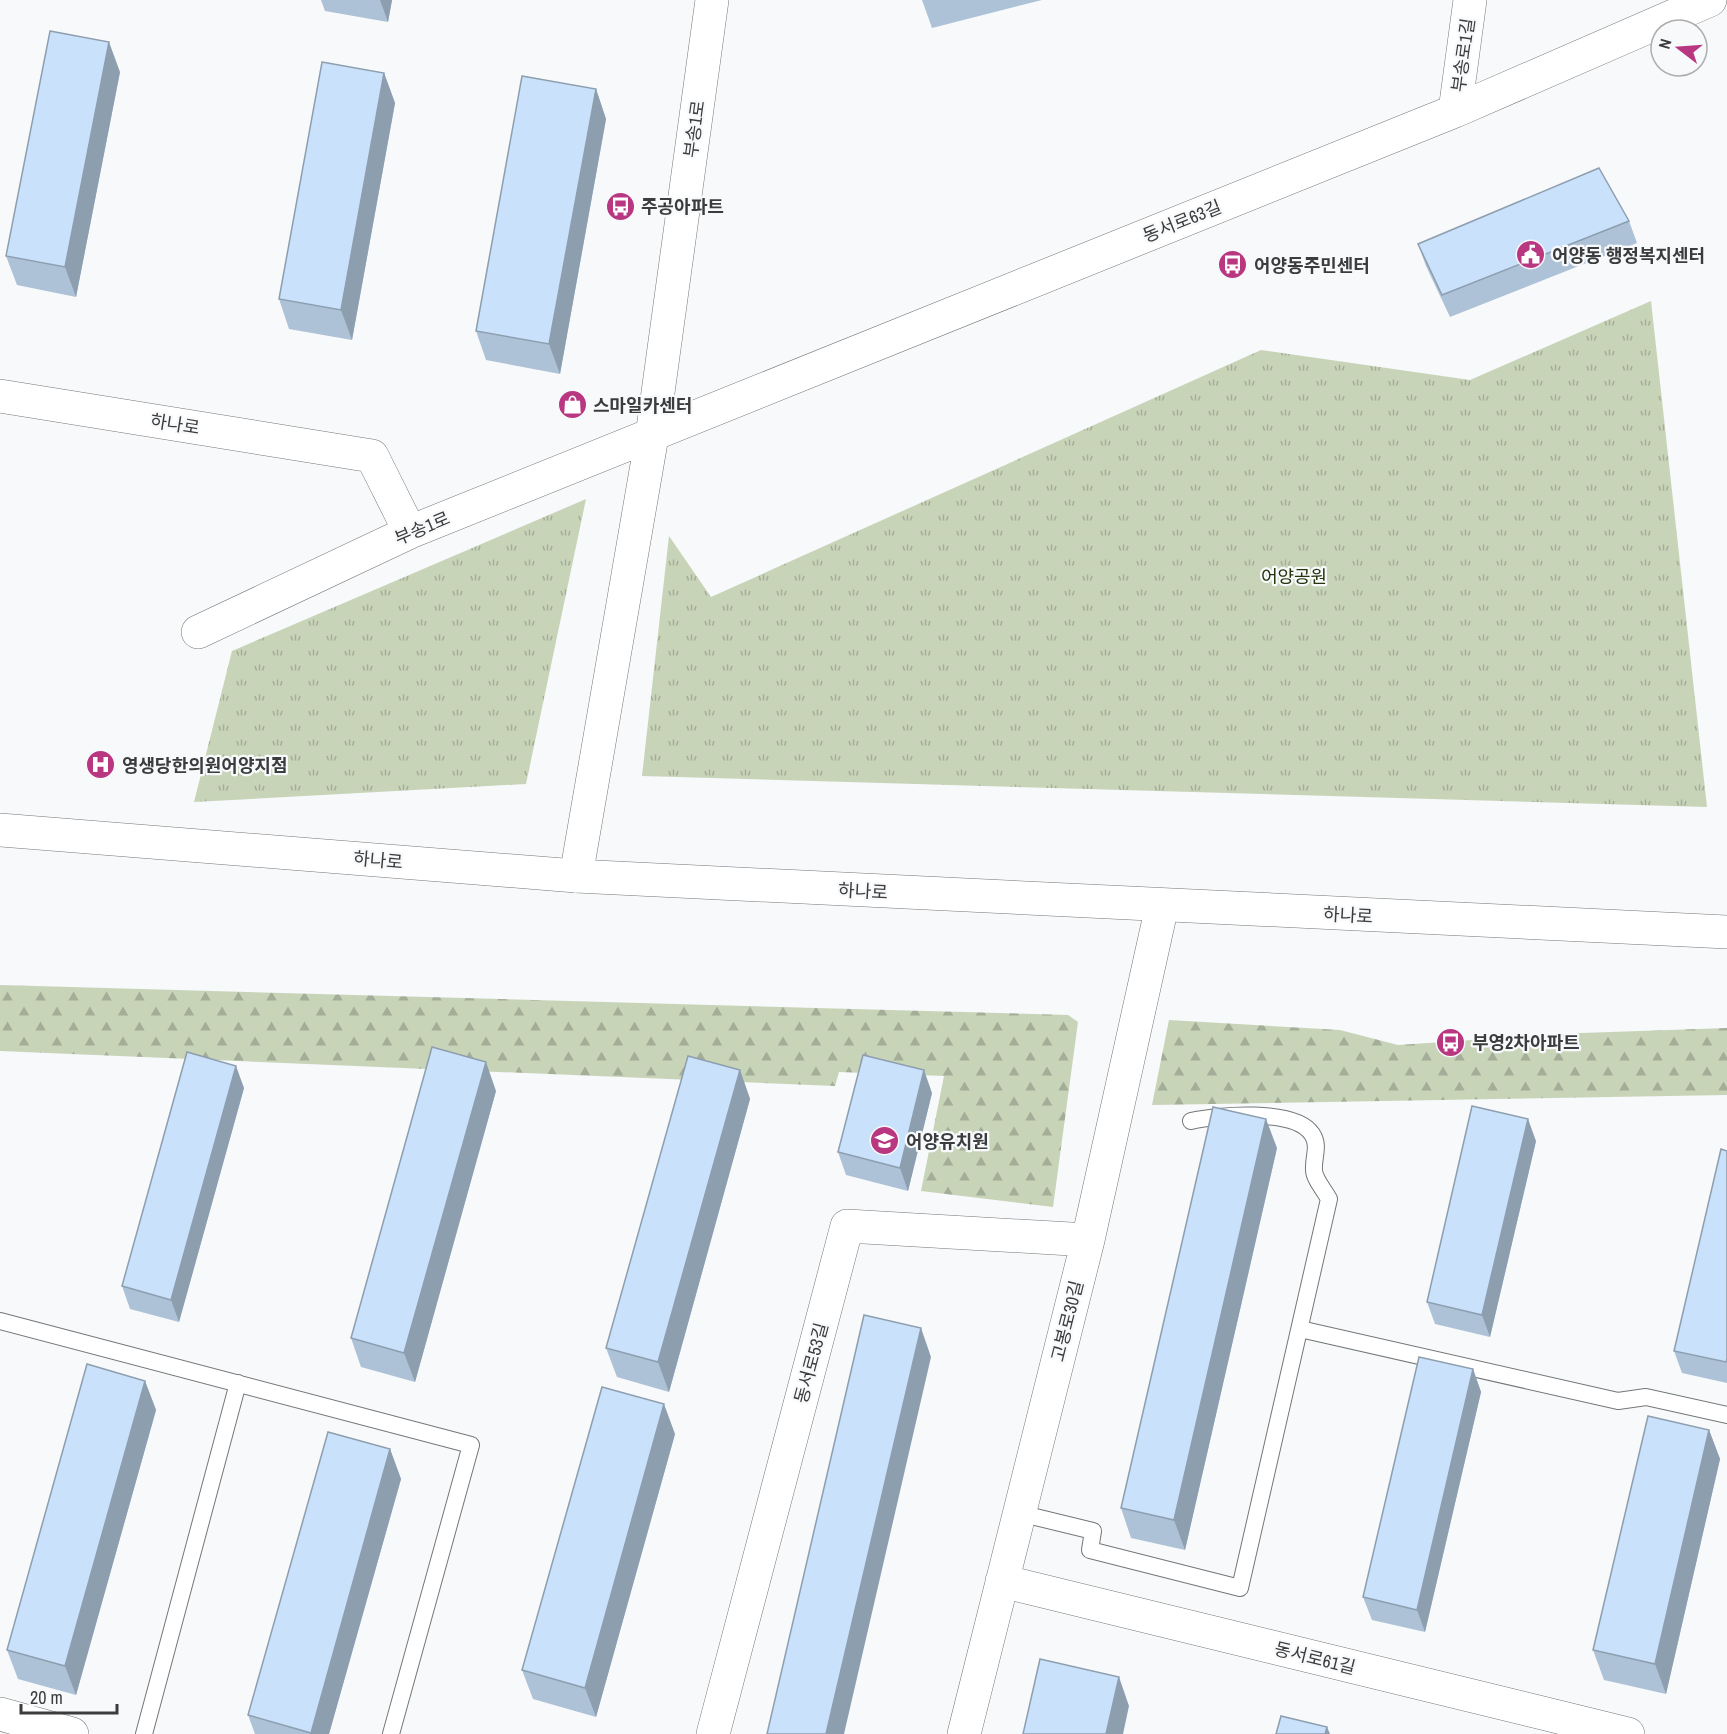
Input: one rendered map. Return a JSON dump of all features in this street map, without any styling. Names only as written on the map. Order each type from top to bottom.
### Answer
[{"type":"street","name":"부송1로","points":[[576,876],[652,436],[712,0]]},
{"type":"street","name":"부송로1길","points":[[1455,111],[1470,0]]},
{"type":"street","name":"동서로63길","points":[[652,436],[1455,111],[1710,0]]},
{"type":"street","name":"하나로","points":[[0,396],[372,456],[410,532]]},
{"type":"street","name":"부송1로","points":[[198,632],[410,532],[652,436]]},
{"type":"street","name":"하나로","points":[[0,830],[576,876],[1727,932]]},
{"type":"street","name":"고봉로30길","points":[[964,1734],[1088,1240],[1162,906]]},
{"type":"street","name":"동서로53길","points":[[713,1734],[847,1226],[1088,1240]]},
{"type":"street","name":"동서로61길","points":[[1002,1581],[1628,1734]]},
{"type":"street","points":[[0,1714],[72,1734]]},
{"type":"lane","points":[[1019,1513],[1093,1531],[1090,1550],[1240,1588],[1329,1198],[1313,1172],[1317,1149],[1313,1135],[1305,1126],[1262,1115],[1215,1115],[1191,1121]]},
{"type":"lane","points":[[0,1320],[471,1445],[391,1734]]},
{"type":"lane","points":[[1300,1329],[1618,1401],[1646,1397],[1727,1414]]},
{"type":"lane","points":[[144,1734],[238,1383]]},
{"type":"green space","name":"어양공원","points":[[1651,301],[1707,807],[642,776],[669,536],[711,597],[1261,350],[1470,380]]},
{"type":"green space","points":[[586,499],[526,784],[194,802],[232,651]]},
{"type":"green space","points":[[0,985],[1068,1015],[1078,1022],[1053,1207],[921,1191],[944,1076],[839,1072],[835,1086],[0,1051]]},
{"type":"green space","points":[[1169,1020],[1340,1030],[1398,1045],[1581,1033],[1727,1028],[1727,1095],[1152,1105]]},
{"type":"building","points":[[50,31],[109,42],[65,267],[6,256]]},
{"type":"building","points":[[322,62],[384,73],[341,310],[279,299]]},
{"type":"building","points":[[522,76],[596,89],[549,344],[476,331]]},
{"type":"building","points":[[1599,168],[1629,221],[1442,295],[1418,244]]},
{"type":"building","points":[[432,1047],[486,1062],[404,1353],[351,1338]]},
{"type":"building","points":[[187,1052],[236,1066],[171,1300],[122,1286]]},
{"type":"building","points":[[863,1055],[924,1070],[900,1168],[838,1152]]},
{"type":"building","points":[[688,1056],[740,1070],[658,1362],[606,1348]]},
{"type":"building","points":[[1472,1106],[1528,1119],[1482,1315],[1427,1302]]},
{"type":"building","points":[[1213,1107],[1266,1119],[1174,1520],[1121,1508]]},
{"type":"building","points":[[1721,1149],[1727,1151],[1726,1362],[1674,1351]]},
{"type":"building","points":[[864,1315],[921,1328],[826,1734],[767,1734]]},
{"type":"building","points":[[1419,1357],[1473,1369],[1417,1610],[1363,1597]]},
{"type":"building","points":[[87,1364],[145,1381],[65,1666],[7,1650]]},
{"type":"building","points":[[602,1387],[664,1404],[585,1688],[522,1670]]},
{"type":"building","points":[[1648,1416],[1709,1430],[1655,1664],[1593,1650]]},
{"type":"building","points":[[328,1432],[390,1449],[311,1733],[248,1715]]},
{"type":"building","points":[[1040,1659],[1119,1677],[1106,1734],[1023,1734]]},
{"type":"building","points":[[1281,1716],[1327,1727],[1325,1734],[1276,1734]]},
{"type":"place","name":"주공아파트","points":[[620,206]]},
{"type":"place","name":"어양동 행정복지센터","points":[[1531,255]]},
{"type":"place","name":"어양동주민센터","points":[[1233,265]]},
{"type":"place","name":"스마일카센터","points":[[572,405]]},
{"type":"place","name":"영생당한의원어양지점","points":[[101,765]]},
{"type":"place","name":"부영2차아파트","points":[[1451,1042]]},
{"type":"place","name":"어양유치원","points":[[885,1141]]}]
